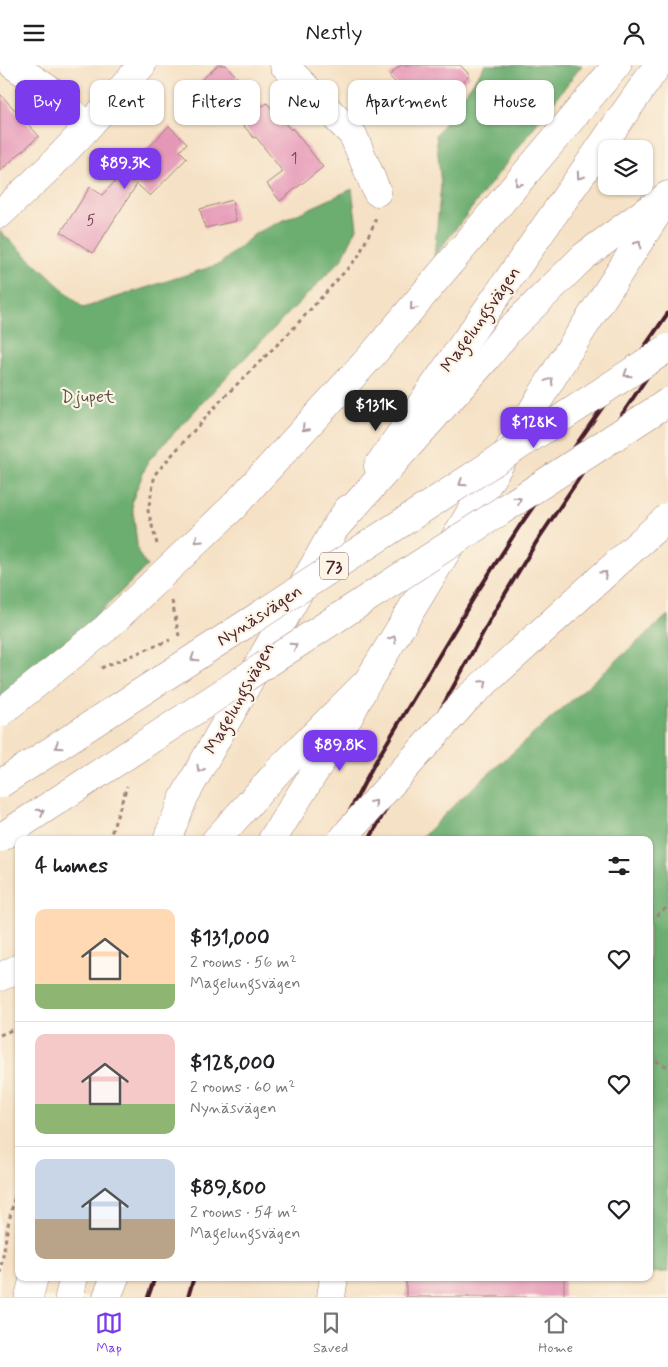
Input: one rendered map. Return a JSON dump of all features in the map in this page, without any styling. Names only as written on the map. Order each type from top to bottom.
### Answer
[{"type":"main road","points":[[13,65],[51,91],[87,128]]},
{"type":"main road","points":[[0,214],[50,167],[142,65]]},
{"type":"main road","points":[[284,65],[353,135],[377,192]]},
{"type":"main road","points":[[0,713],[105,629],[233,507],[374,353],[617,65]]},
{"type":"main road","name":"Magelungsvägen","points":[[169,836],[184,797],[335,528],[658,65]]},
{"type":"main road","points":[[335,528],[486,359],[509,330],[584,256],[668,196]]},
{"type":"main road","points":[[274,836],[350,715],[368,681],[566,355],[668,196]]},
{"type":"main road","name":"Nynäsvägen","points":[[0,784],[668,347]]},
{"type":"main road","points":[[0,838],[668,402]]},
{"type":"main road","points":[[345,836],[466,700],[668,517]]},
{"type":"main road","points":[[220,836],[281,768],[368,681]]},
{"type":"main road","points":[[30,1297],[33,1281]]},
{"type":"main road","points":[[69,1297],[73,1281]]},
{"type":"main road","points":[[107,1297],[113,1281]]},
{"type":"main road","points":[[331,1297],[333,1281]]},
{"type":"path","points":[[653,917],[668,907]]},
{"type":"path","points":[[0,1035],[15,1029]]},
{"type":"path","points":[[653,1059],[668,1067]]},
{"type":"path","points":[[0,1273],[15,1196]]},
{"type":"green space","points":[[485,65],[582,65],[554,101],[554,80],[476,80],[476,125],[536,125],[434,257],[441,185],[436,135],[443,125],[466,125],[466,92]]},
{"type":"green space","name":"Djupet","points":[[352,189],[357,228],[342,259],[230,373],[148,461],[132,501],[138,553],[147,566],[71,641],[0,700],[0,231],[83,308],[220,264],[256,233]]},
{"type":"green space","points":[[668,615],[668,1272],[653,1273],[653,836],[423,836],[459,800]]},
{"type":"building","points":[[218,65],[226,65],[240,80],[201,80]]},
{"type":"building","points":[[401,65],[460,65],[470,75],[465,80],[393,80],[389,76]]},
{"type":"building","points":[[0,94],[15,110],[15,125],[29,125],[39,136],[0,171]]},
{"type":"building","points":[[260,103],[263,106],[267,103],[270,106],[270,125],[287,125],[291,130],[292,128],[323,167],[280,201],[267,184],[283,172],[256,137],[254,138],[243,125],[260,125]]},
{"type":"building","points":[[169,126],[187,143],[180,151],[187,158],[150,196],[137,184],[93,253],[61,232],[90,187],[102,195]]},
{"type":"building","points":[[232,200],[236,221],[205,228],[200,209]]},
{"type":"building","points":[[406,1281],[564,1281],[564,1297],[406,1297]]},
{"type":"railway","points":[[337,836],[373,766],[476,594],[519,527],[668,313]]},
{"type":"railway","points":[[371,836],[496,609],[537,541],[668,346]]},
{"type":"railway","points":[[148,1297],[154,1281]]},
{"type":"railway","points":[[188,1297],[193,1281]]}]
